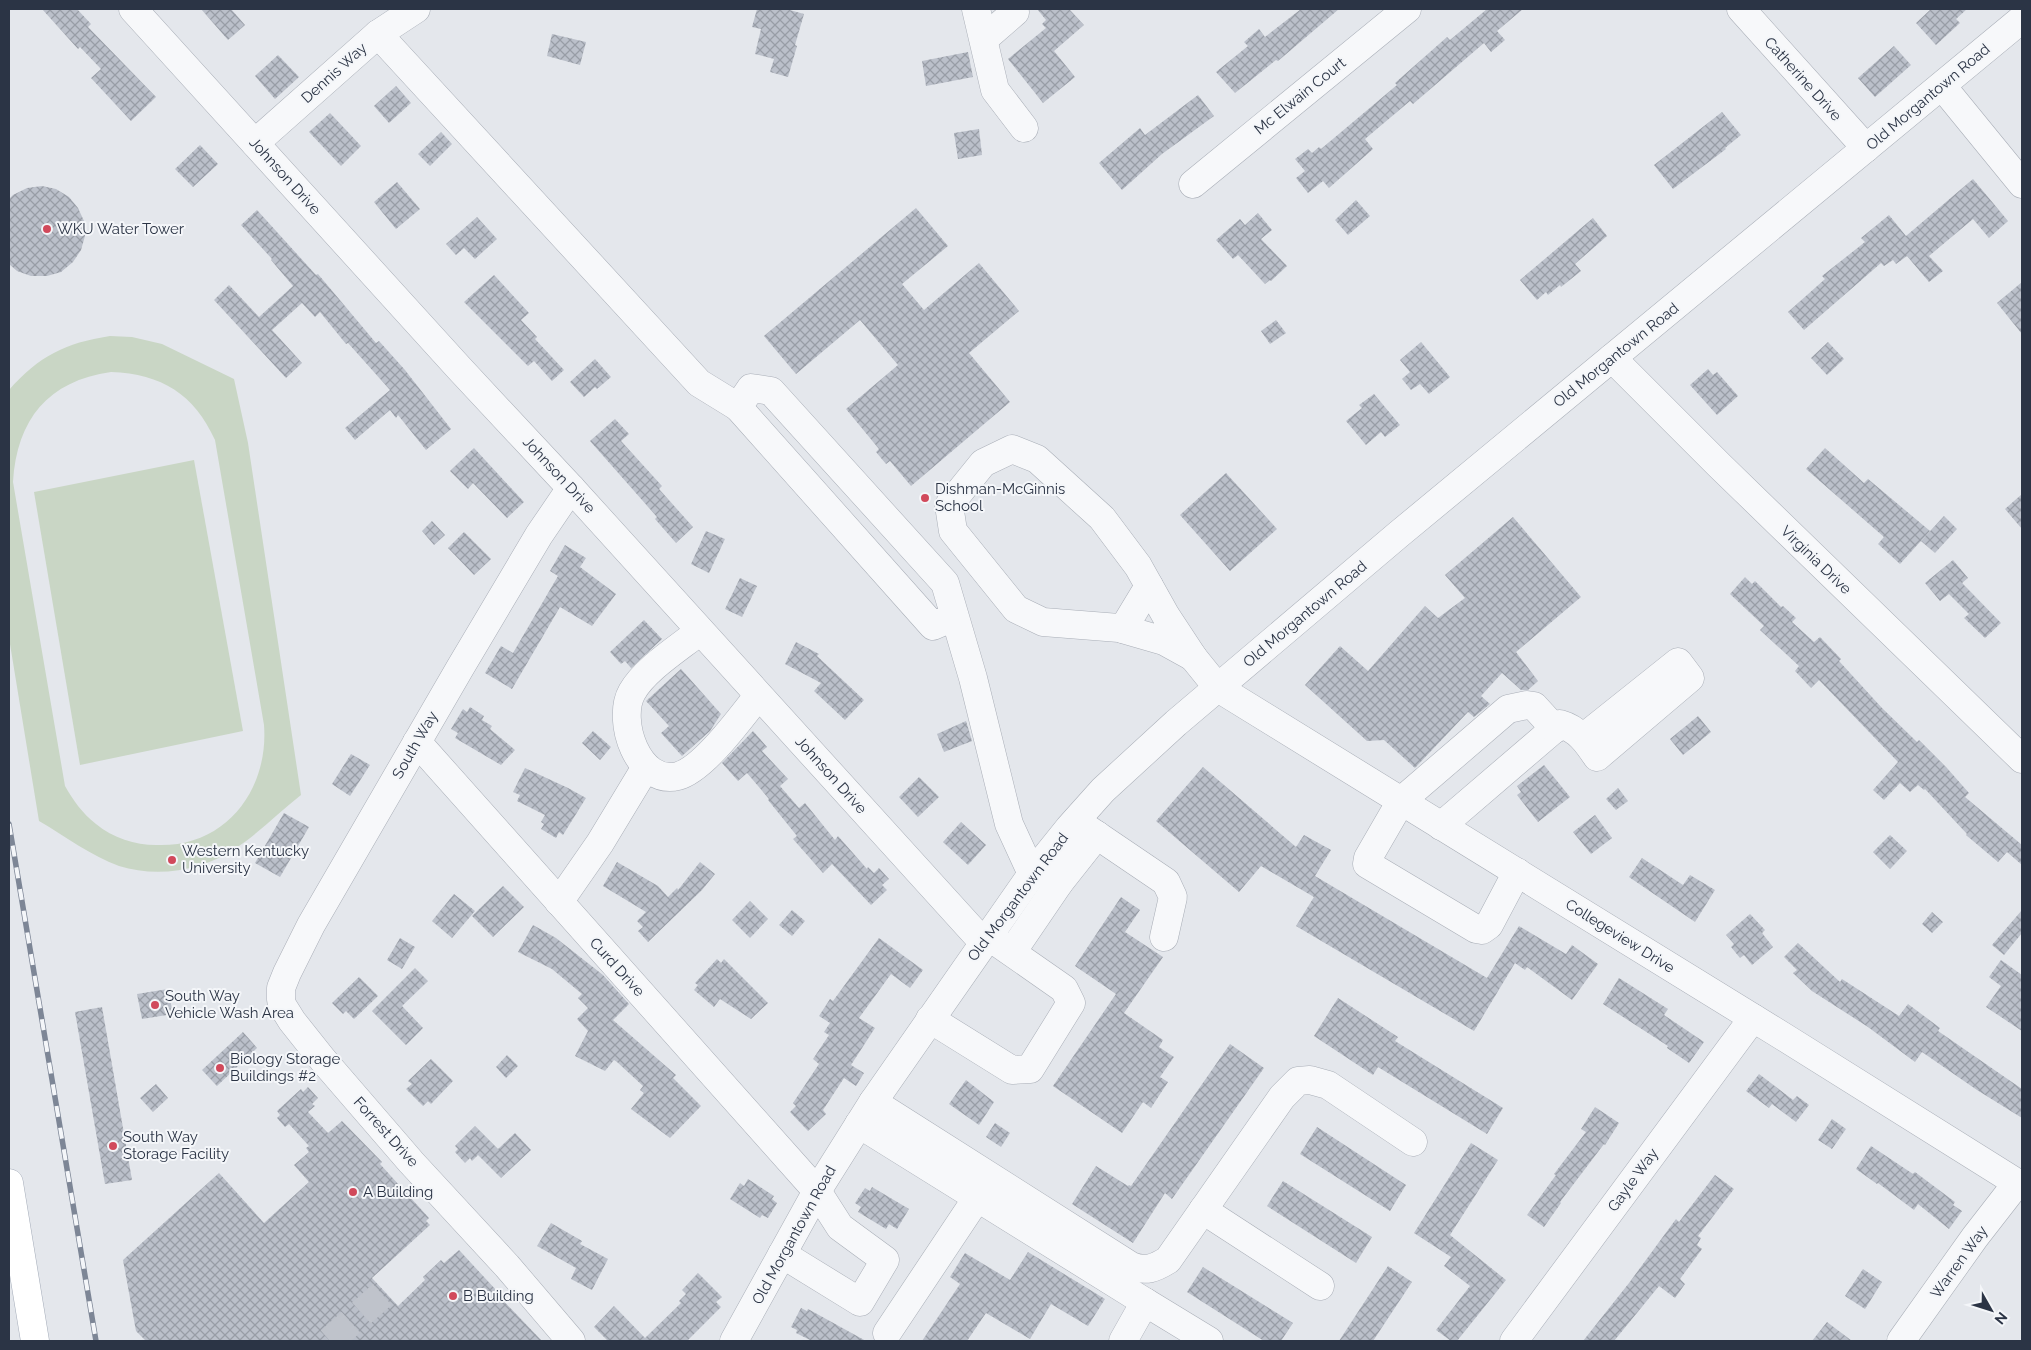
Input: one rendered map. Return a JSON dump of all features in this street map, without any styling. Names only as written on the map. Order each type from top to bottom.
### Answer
[{"type":"main road","points":[[9,1192],[35,1341]]},
{"type":"street","name":"Johnson Drive","points":[[133,9],[572,488],[758,696],[985,939],[1012,952],[1064,989],[1071,1003],[1030,1069],[1012,1070],[930,1019]]},
{"type":"street","name":"Dennis Way","points":[[255,144],[378,34],[416,9]]},
{"type":"street","points":[[976,9],[996,90],[1024,128]]},
{"type":"street","name":"Mc Elwain Court","points":[[1193,184],[1407,9]]},
{"type":"street","name":"Catherine Drive","points":[[1741,9],[1866,148]]},
{"type":"street","points":[[984,38],[1015,12]]},
{"type":"street","name":"Old Morgantown Road","points":[[734,1341],[817,1192],[866,1113],[985,939],[1035,870],[1086,828],[1139,755],[1612,358],[2022,19]]},
{"type":"street","points":[[378,34],[699,383],[738,407],[933,626],[954,617]]},
{"type":"street","points":[[1942,86],[2022,184]]},
{"type":"street","name":"Virginia Drive","points":[[1612,358],[1726,472],[2022,759]]},
{"type":"street","points":[[738,407],[751,388],[771,391],[945,583],[973,678],[1009,824],[1035,870],[1059,883]]},
{"type":"street","name":"Collegeview Drive","points":[[1193,657],[1164,642],[1124,629],[1043,622],[1016,608],[953,531],[949,505],[983,463],[1012,449],[1038,459],[1102,518],[1138,566],[1193,657],[1218,688],[1753,1018],[2019,1185]]},
{"type":"street","name":"South Way","points":[[284,1010],[281,1000],[282,988],[294,958],[416,742],[539,535],[572,488]]},
{"type":"street","points":[[1124,629],[1149,586]]},
{"type":"street","points":[[700,631],[641,679],[631,694],[627,709],[628,730],[634,751],[646,767],[663,776],[678,776],[695,767],[713,750],[758,696]]},
{"type":"street","points":[[1517,872],[1489,925],[1482,930],[1476,929],[1367,864],[1368,858],[1401,801],[1508,709],[1527,705],[1534,706],[1555,729]]},
{"type":"street","points":[[1441,826],[1560,724],[1567,726],[1584,737]]},
{"type":"street","name":"Curd Drive","points":[[416,742],[817,1192],[840,1227],[885,1260],[860,1302],[782,1254]]},
{"type":"street","points":[[559,902],[600,844],[646,767]]},
{"type":"street","points":[[1012,952],[1059,883],[1086,828],[1166,882],[1173,897],[1164,937]]},
{"type":"street","name":"Forrest Drive","points":[[284,1010],[313,1048],[370,1115],[507,1266],[571,1341]]},
{"type":"street","name":"Gayle Way","points":[[1514,1341],[1753,1018]]},
{"type":"street","points":[[866,1113],[1141,1270],[1154,1268],[1168,1260],[1282,1096],[1298,1081],[1310,1080],[1328,1085],[1413,1142]]},
{"type":"street","points":[[866,1113],[977,1198],[1209,1341]]},
{"type":"street","name":"Warren Way","points":[[1901,1341],[1975,1237],[2019,1185]]},
{"type":"street","points":[[887,1333],[977,1198]]},
{"type":"street","points":[[1203,1210],[1320,1286]]},
{"type":"street","points":[[1123,1341],[1145,1302]]},
{"type":"green space","points":[[110,336],[132,337],[162,344],[234,379],[248,443],[301,795],[253,836],[223,856],[194,867],[179,870],[164,872],[134,870],[119,866],[88,851],[39,821],[9,638],[9,390],[42,360],[66,347]],"holes":[[[111,372],[146,377],[174,389],[197,410],[215,440],[264,725],[264,749],[259,772],[250,792],[238,810],[222,825],[203,837],[181,843],[156,845],[124,840],[103,829],[86,815],[65,786],[13,482],[21,439],[29,422],[53,394],[70,384],[89,377]]]},
{"type":"green space","points":[[194,460],[243,731],[80,765],[34,492]]},
{"type":"building","points":[[42,9],[77,9],[91,24],[88,27],[156,97],[131,121],[91,78],[101,69],[80,47],[78,49]]},
{"type":"building","points":[[201,9],[231,9],[245,25],[228,40]]},
{"type":"building","points":[[757,9],[786,9],[804,14],[788,77],[770,72],[774,59],[755,54],[761,29],[752,27]]},
{"type":"building","points":[[1037,9],[1069,9],[1084,25],[1054,51],[1075,77],[1043,103],[1008,59],[1046,28],[1042,24],[1046,20]]},
{"type":"building","points":[[1301,9],[1339,9],[1278,61],[1276,60],[1235,93],[1216,72],[1248,46],[1244,42],[1259,29],[1265,37]]},
{"type":"building","points":[[1487,9],[1523,9],[1497,31],[1505,40],[1491,52],[1484,43],[1413,104],[1410,101],[1365,139],[1373,149],[1329,188],[1323,181],[1308,193],[1296,178],[1305,171],[1295,159],[1308,149],[1312,153],[1319,147],[1321,149],[1397,85],[1395,83],[1447,37],[1450,40]]},
{"type":"building","points":[[1931,9],[1967,9],[1956,19],[1960,23],[1936,45],[1916,23]]},
{"type":"building","points":[[552,34],[586,42],[580,65],[547,56]]},
{"type":"building","points":[[1894,46],[1911,65],[1875,97],[1858,78]]},
{"type":"building","points":[[968,52],[973,77],[926,86],[922,61]]},
{"type":"building","points":[[278,55],[299,77],[275,99],[255,76]]},
{"type":"building","points":[[396,86],[411,103],[389,123],[374,106]]},
{"type":"building","points":[[1198,95],[1214,116],[1162,154],[1122,190],[1099,163],[1140,128],[1145,135]]},
{"type":"building","points":[[1722,112],[1741,135],[1726,149],[1673,189],[1654,165]]},
{"type":"building","points":[[330,113],[361,146],[341,166],[309,132]]},
{"type":"building","points":[[979,129],[982,155],[958,159],[954,133]]},
{"type":"building","points":[[441,132],[452,144],[430,166],[418,154]]},
{"type":"building","points":[[200,145],[218,164],[193,187],[175,169]]},
{"type":"building","points":[[1973,179],[2008,221],[1989,238],[1973,219],[1929,256],[1943,271],[1929,282],[1907,256],[1896,264],[1893,260],[1884,266],[1881,263],[1804,330],[1788,312],[1825,279],[1822,276],[1865,242],[1861,238],[1889,215],[1906,236]]},
{"type":"building","points":[[397,182],[420,209],[396,229],[374,202]]},
{"type":"building","name":"WKU Water Tower","points":[[42,186],[56,189],[69,197],[78,208],[84,221],[85,236],[81,250],[73,262],[61,272],[47,276],[31,276],[17,271],[9,264],[9,199],[27,188]]},
{"type":"building","points":[[1356,200],[1370,216],[1348,235],[1335,220]]},
{"type":"building","points":[[916,208],[948,246],[902,284],[924,310],[979,263],[1019,311],[969,353],[1010,402],[911,486],[890,461],[886,464],[876,452],[879,449],[846,409],[898,365],[860,320],[796,374],[764,336]]},
{"type":"building","points":[[257,210],[316,275],[318,274],[376,343],[379,341],[405,370],[451,429],[426,450],[398,415],[396,418],[390,410],[355,440],[345,428],[390,390],[348,343],[346,344],[320,312],[315,317],[302,303],[272,330],[302,363],[286,378],[214,300],[229,285],[259,317],[293,286],[272,259],[241,225]]},
{"type":"building","points":[[1258,213],[1272,230],[1261,239],[1287,266],[1265,284],[1238,255],[1233,259],[1216,240],[1240,219],[1245,225]]},
{"type":"building","points":[[477,217],[497,239],[475,259],[464,248],[456,255],[446,244]]},
{"type":"building","points":[[1593,218],[1607,236],[1575,264],[1581,271],[1561,287],[1560,285],[1548,295],[1546,292],[1537,300],[1520,280]]},
{"type":"building","points":[[494,275],[529,313],[521,320],[537,337],[535,339],[564,370],[552,381],[534,361],[528,366],[464,302]]},
{"type":"building","points":[[2022,282],[2022,334],[1997,303]]},
{"type":"building","points":[[1276,320],[1286,333],[1270,344],[1261,331]]},
{"type":"building","points":[[1421,342],[1450,377],[1429,394],[1420,384],[1411,390],[1402,379],[1410,372],[1400,360]]},
{"type":"building","points":[[1828,342],[1844,359],[1827,375],[1811,358]]},
{"type":"building","points":[[595,359],[611,377],[584,397],[570,382]]},
{"type":"building","points":[[1708,369],[1713,375],[1717,372],[1738,396],[1717,415],[1690,385]]},
{"type":"building","points":[[1374,394],[1400,425],[1385,437],[1381,432],[1366,445],[1346,421],[1362,408],[1359,405]]},
{"type":"building","points":[[615,419],[629,434],[621,441],[662,486],[659,489],[693,527],[676,543],[655,519],[657,517],[590,441]]},
{"type":"building","points":[[474,448],[524,502],[507,518],[473,483],[468,489],[450,471]]},
{"type":"building","points":[[1825,448],[1864,483],[1868,479],[1930,531],[1900,564],[1878,544],[1884,537],[1806,469]]},
{"type":"building","points":[[1226,473],[1277,529],[1230,571],[1180,515]]},
{"type":"building","points":[[2022,494],[2022,529],[2005,509]]},
{"type":"building","points":[[1944,516],[1957,529],[1935,553],[1921,541]]},
{"type":"building","points":[[1513,517],[1581,597],[1516,652],[1538,681],[1528,690],[1521,690],[1502,673],[1481,696],[1490,704],[1474,717],[1468,712],[1415,768],[1384,740],[1367,741],[1305,685],[1340,646],[1368,671],[1425,606],[1438,618],[1465,598],[1445,575]]},
{"type":"building","points":[[432,521],[445,535],[434,545],[422,531]]},
{"type":"building","points":[[706,531],[725,539],[709,573],[691,564]]},
{"type":"building","points":[[464,532],[491,559],[474,575],[448,548]]},
{"type":"building","points":[[565,545],[586,558],[580,567],[616,594],[592,626],[560,607],[512,689],[485,673],[501,646],[513,653],[558,576],[550,571]]},
{"type":"building","points":[[1953,560],[1968,578],[1962,583],[2001,623],[1985,638],[1964,618],[1969,614],[1949,594],[1940,601],[1925,583]]},
{"type":"building","points":[[1745,577],[1752,584],[1755,581],[1781,607],[1783,606],[1796,618],[1792,622],[1814,642],[1820,637],[1882,708],[1917,742],[1919,740],[1946,767],[1969,793],[1965,797],[2022,845],[2022,865],[2007,852],[1998,862],[1966,835],[1925,789],[1918,785],[1910,792],[1900,783],[1884,800],[1873,790],[1898,762],[1819,680],[1811,688],[1795,671],[1799,666],[1760,630],[1764,626],[1730,594]]},
{"type":"building","points":[[740,578],[757,586],[742,617],[725,609]]},
{"type":"building","points":[[644,620],[662,639],[631,668],[625,661],[621,664],[610,652]]},
{"type":"building","points":[[796,642],[819,654],[817,656],[864,700],[845,720],[814,691],[821,683],[785,664]]},
{"type":"building","points":[[681,669],[721,714],[710,731],[682,756],[661,733],[669,726],[646,701]]},
{"type":"building","points":[[470,707],[484,716],[482,720],[492,726],[490,729],[515,750],[501,765],[455,738],[458,733],[451,729],[463,709],[467,712]]},
{"type":"building","points":[[1698,716],[1711,732],[1683,755],[1670,739]]},
{"type":"building","points":[[966,721],[972,741],[944,752],[937,734]]},
{"type":"building","points":[[593,731],[611,747],[600,760],[582,743]]},
{"type":"building","points":[[753,731],[767,747],[762,751],[788,779],[780,786],[799,808],[805,803],[835,840],[838,836],[867,869],[868,867],[874,873],[879,868],[889,879],[882,885],[887,890],[871,905],[832,864],[823,873],[793,839],[797,836],[747,773],[738,781],[722,763]]},
{"type":"building","points":[[351,754],[370,765],[350,796],[332,784]]},
{"type":"building","points":[[1544,765],[1570,797],[1538,822],[1517,795],[1521,792],[1517,786]]},
{"type":"building","points":[[1203,767],[1296,847],[1304,835],[1331,850],[1315,876],[1487,978],[1519,926],[1566,954],[1572,945],[1598,964],[1572,1000],[1527,967],[1525,970],[1515,963],[1474,1031],[1296,926],[1314,897],[1261,866],[1239,892],[1156,821]]},
{"type":"building","points":[[525,768],[586,798],[563,835],[559,832],[556,838],[541,829],[544,824],[541,822],[545,815],[517,801],[520,795],[513,792]]},
{"type":"building","points":[[919,777],[939,797],[918,817],[899,797]]},
{"type":"building","points":[[1618,788],[1628,801],[1616,810],[1606,799]]},
{"type":"building","points":[[284,813],[309,827],[280,877],[255,863]]},
{"type":"building","points":[[1595,815],[1612,838],[1591,854],[1573,832]]},
{"type":"building","points":[[961,822],[986,845],[968,865],[943,842]]},
{"type":"building","points":[[1890,835],[1907,851],[1890,869],[1873,852]]},
{"type":"building","points":[[1642,858],[1683,885],[1690,875],[1715,890],[1695,922],[1629,877]]},
{"type":"building","points":[[617,862],[658,886],[668,897],[677,888],[678,890],[700,862],[715,874],[702,890],[648,942],[638,931],[643,927],[637,921],[646,912],[603,886]]},
{"type":"building","points":[[503,886],[524,907],[493,937],[472,916]]},
{"type":"building","points":[[454,894],[475,911],[452,938],[432,921]]},
{"type":"building","points":[[1121,897],[1140,910],[1125,932],[1163,957],[1124,1013],[1163,1040],[1159,1047],[1174,1057],[1160,1077],[1168,1082],[1151,1108],[1143,1102],[1122,1133],[1053,1086],[1116,994],[1075,966]]},
{"type":"building","points":[[750,901],[768,919],[750,938],[732,920]]},
{"type":"building","points":[[792,910],[805,921],[792,936],[779,925]]},
{"type":"building","points":[[2022,910],[2022,933],[2004,955],[1992,945]]},
{"type":"building","points":[[1932,912],[1943,922],[1932,933],[1922,924]]},
{"type":"building","points":[[1750,914],[1765,930],[1762,933],[1773,947],[1752,965],[1744,955],[1740,958],[1731,947],[1734,944],[1726,935]]},
{"type":"building","points":[[533,925],[556,938],[603,975],[629,1004],[613,1020],[676,1075],[673,1078],[701,1106],[670,1138],[631,1109],[644,1093],[640,1090],[643,1086],[617,1062],[614,1060],[605,1071],[575,1056],[588,1031],[577,1019],[588,1008],[578,998],[582,994],[552,969],[518,952]]},
{"type":"building","points":[[400,938],[415,947],[402,969],[387,960]]},
{"type":"building","points":[[879,938],[923,970],[910,988],[891,974],[859,1018],[875,1028],[851,1065],[864,1073],[856,1086],[844,1078],[823,1110],[826,1114],[808,1131],[790,1112],[796,1106],[793,1103],[819,1064],[813,1059],[829,1035],[824,1032],[830,1023],[819,1016],[830,999],[833,1001]]},
{"type":"building","points":[[1798,943],[1840,982],[1842,979],[1899,1016],[1908,1004],[1940,1028],[1938,1031],[2022,1089],[2022,1118],[1922,1052],[1915,1062],[1868,1027],[1812,991],[1793,973],[1797,970],[1784,957]]},
{"type":"building","points":[[717,959],[721,963],[724,959],[768,1003],[751,1019],[720,999],[714,1007],[694,990],[698,985],[695,983]]},
{"type":"building","points":[[2001,960],[2022,975],[2022,1031],[1986,1007],[2001,986],[1989,977]]},
{"type":"building","points":[[415,968],[428,981],[402,1006],[423,1028],[406,1045],[372,1011]]},
{"type":"building","points":[[359,977],[378,996],[354,1019],[346,1011],[343,1014],[332,1003]]},
{"type":"building","points":[[1619,978],[1668,1009],[1664,1015],[1704,1042],[1689,1063],[1667,1048],[1668,1046],[1603,1004]]},
{"type":"building","name":"South Way Vehicle Wash Area","points":[[168,989],[173,1014],[142,1019],[137,994]]},
{"type":"building","points":[[1338,998],[1398,1037],[1395,1041],[1503,1108],[1487,1134],[1378,1067],[1373,1075],[1314,1036]]},
{"type":"building","points":[[102,1007],[132,1180],[105,1184],[75,1012]]},
{"type":"building","points":[[243,1032],[257,1048],[217,1086],[202,1070]]},
{"type":"building","points":[[1230,1044],[1264,1068],[1172,1199],[1165,1193],[1133,1243],[1072,1204],[1096,1166],[1131,1186]]},
{"type":"building","points":[[507,1055],[518,1066],[506,1078],[496,1067]]},
{"type":"building","points":[[431,1059],[453,1081],[431,1104],[428,1101],[423,1106],[406,1089],[412,1084],[408,1081]]},
{"type":"building","points":[[1759,1074],[1793,1100],[1797,1096],[1809,1105],[1796,1122],[1772,1104],[1769,1108],[1746,1091]]},
{"type":"building","points":[[966,1080],[994,1102],[979,1125],[949,1104]]},
{"type":"building","points":[[156,1084],[168,1098],[153,1112],[140,1098]]},
{"type":"building","points":[[308,1087],[318,1098],[312,1104],[315,1106],[308,1112],[328,1133],[342,1121],[382,1162],[380,1164],[429,1218],[426,1221],[430,1225],[372,1278],[398,1306],[425,1280],[423,1277],[441,1260],[444,1263],[459,1250],[497,1291],[495,1292],[542,1341],[146,1341],[136,1331],[123,1260],[219,1173],[264,1223],[309,1182],[294,1165],[309,1152],[306,1148],[309,1146],[289,1124],[285,1127],[277,1118],[280,1115],[277,1111],[301,1089],[303,1092]]},
{"type":"building","points":[[1595,1107],[1619,1123],[1605,1145],[1560,1202],[1544,1227],[1527,1215],[1556,1175],[1554,1174],[1586,1132],[1581,1129]]},
{"type":"building","points":[[1832,1119],[1846,1129],[1832,1149],[1818,1140]]},
{"type":"building","points":[[995,1123],[1010,1133],[1001,1147],[986,1137]]},
{"type":"building","points":[[475,1126],[498,1149],[515,1133],[531,1150],[501,1178],[478,1155],[472,1161],[470,1158],[465,1163],[455,1152],[458,1149],[455,1146]]},
{"type":"building","points":[[1317,1127],[1406,1185],[1390,1211],[1300,1154]]},
{"type":"building","points":[[1471,1143],[1498,1160],[1450,1235],[1506,1280],[1457,1341],[1451,1341],[1436,1330],[1470,1286],[1444,1266],[1451,1257],[1414,1233]]},
{"type":"building","points":[[1871,1146],[1913,1174],[1915,1172],[1955,1202],[1953,1205],[1962,1211],[1949,1229],[1918,1204],[1914,1210],[1856,1169]]},
{"type":"building","points":[[1715,1175],[1734,1189],[1698,1236],[1701,1238],[1697,1245],[1702,1249],[1680,1279],[1685,1284],[1675,1298],[1659,1286],[1614,1341],[1583,1341],[1676,1219],[1679,1222]]},
{"type":"building","points":[[748,1179],[774,1196],[772,1199],[777,1203],[768,1218],[762,1215],[760,1218],[730,1199],[740,1183],[744,1186]]},
{"type":"building","points":[[1283,1181],[1372,1237],[1356,1263],[1267,1206]]},
{"type":"building","points":[[872,1187],[909,1209],[897,1229],[889,1224],[886,1229],[858,1212],[861,1207],[855,1203],[865,1188],[870,1191]]},
{"type":"building","points":[[551,1223],[582,1241],[580,1244],[608,1259],[592,1290],[571,1279],[576,1268],[537,1246]]},
{"type":"building","points":[[1028,1252],[1105,1299],[1088,1326],[1051,1304],[1030,1339],[986,1313],[967,1341],[922,1341],[960,1284],[950,1277],[965,1253],[1010,1280]]},
{"type":"building","points":[[1388,1266],[1412,1282],[1373,1341],[1339,1341]]},
{"type":"building","points":[[1203,1267],[1293,1323],[1281,1341],[1264,1341],[1187,1292]]},
{"type":"building","points":[[1863,1269],[1882,1282],[1865,1309],[1845,1296]]},
{"type":"building","points":[[698,1273],[722,1297],[716,1302],[721,1307],[687,1341],[608,1341],[594,1327],[614,1306],[645,1338],[681,1303],[679,1301],[686,1294],[682,1290]]},
{"type":"building","points":[[801,1308],[807,1311],[808,1309],[866,1341],[812,1341],[796,1333],[797,1330],[791,1327]]},
{"type":"building","points":[[1827,1322],[1852,1341],[1812,1341]]},
{"type":"tunnel","points":[[330,1341],[385,1292]]},
{"type":"railway","points":[[9,824],[96,1341]]},
{"type":"place","name":"WKU Water Tower","points":[[47,229]]},
{"type":"place","name":"Dishman-McGinnis School","points":[[925,498]]},
{"type":"place","name":"Western Kentucky University","points":[[172,860]]},
{"type":"place","name":"South Way Vehicle Wash Area","points":[[155,1005]]},
{"type":"place","name":"Biology Storage Buildings #2","points":[[220,1068]]},
{"type":"place","name":"South Way Storage Facility","points":[[113,1146]]},
{"type":"place","name":"A Building","points":[[353,1192]]},
{"type":"place","name":"B Building","points":[[453,1296]]}]
